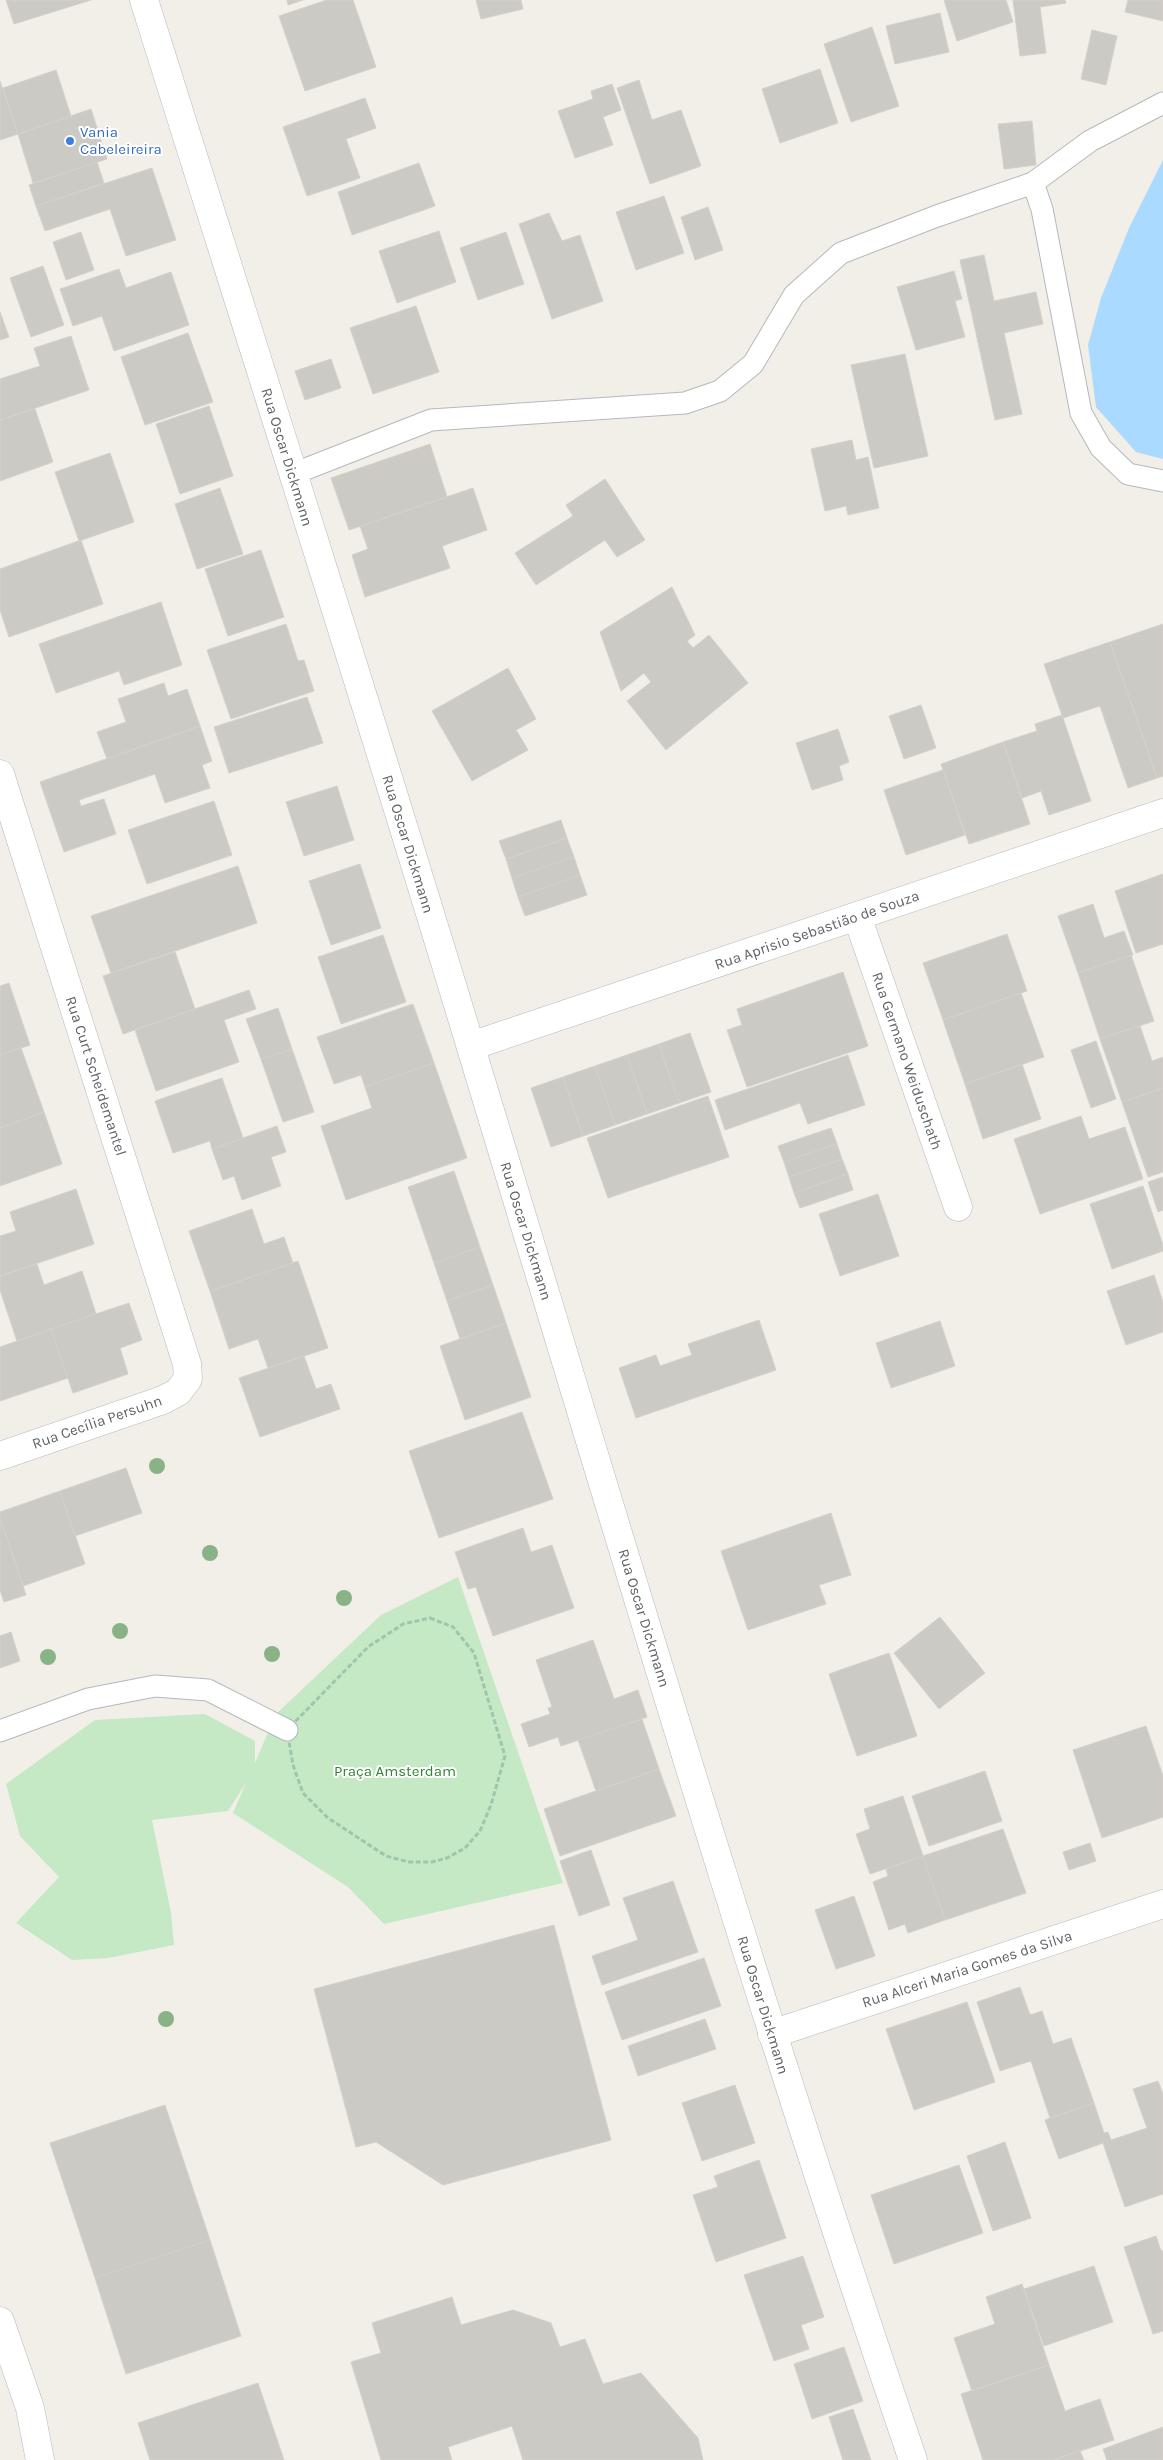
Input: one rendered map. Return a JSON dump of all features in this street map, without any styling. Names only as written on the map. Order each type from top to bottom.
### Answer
[{"type":"street","name":"Rua Oscar Dickmann","points":[[144,0],[470,1046],[603,1488],[772,2034],[913,2460]]},
{"type":"street","name":"Rua Curt Scheidemantel","points":[[0,774],[187,1364],[188,1379]]},
{"type":"street","name":"Rua Aprisio Sebastião de Souza","points":[[470,1046],[1163,813]]},
{"type":"street","name":"Rua Germano Weiduschath","points":[[857,916],[958,1207]]},
{"type":"street","name":"Rua Cecília Persuhn","points":[[0,1456],[163,1400],[178,1392],[188,1379]]},
{"type":"street","name":"Rua Alceri Maria Gomes da Silva","points":[[772,2034],[1163,1904]]},
{"type":"street","points":[[0,2321],[30,2408],[40,2460]]},
{"type":"lane","points":[[293,474],[431,420],[685,403],[720,391],[753,364],[794,295],[841,253],[936,216],[1033,183],[1090,142],[1163,103]]},
{"type":"lane","points":[[1033,183],[1042,209],[1081,413],[1101,448],[1128,474],[1163,481]]},
{"type":"lane","points":[[0,1731],[88,1700],[155,1686],[208,1690],[287,1730]]},
{"type":"path","points":[[430,1618],[453,1627],[474,1653],[505,1756],[491,1805],[480,1831],[465,1848],[447,1858],[432,1862],[409,1862],[386,1856],[344,1829],[328,1818],[303,1793],[293,1765],[287,1730],[368,1647],[403,1624],[430,1618]]},
{"type":"green space","name":"Praça Amsterdam","points":[[458,1577],[563,1883],[384,1924],[348,1887],[233,1813],[246,1783],[228,1811],[152,1820],[171,1913],[174,1945],[108,1958],[72,1960],[16,1923],[59,1877],[20,1836],[6,1784],[95,1720],[205,1714],[255,1741],[255,1763],[276,1714],[381,1615]]},
{"type":"water","points":[[1163,160],[1163,459],[1136,452],[1096,407],[1088,345],[1101,298],[1129,228]]},
{"type":"building","points":[[6,0],[91,0],[14,24]]},
{"type":"building","points":[[287,0],[303,0],[288,5]]},
{"type":"building","points":[[327,0],[353,0],[376,67],[305,91],[279,16]]},
{"type":"building","points":[[476,0],[521,0],[523,9],[481,19]]},
{"type":"building","points":[[944,0],[1006,0],[1013,22],[957,41]]},
{"type":"building","points":[[1013,0],[1065,0],[1066,3],[1040,7],[1046,53],[1020,56]]},
{"type":"building","points":[[1128,0],[1163,0],[1163,21],[1125,12]]},
{"type":"building","points":[[940,13],[949,52],[895,64],[886,26]]},
{"type":"building","points":[[872,27],[899,106],[851,122],[824,44]]},
{"type":"building","points":[[1092,30],[1117,36],[1106,85],[1081,79]]},
{"type":"building","points":[[820,69],[838,123],[780,143],[762,89]]},
{"type":"building","points":[[56,70],[71,116],[18,134],[3,88]]},
{"type":"building","points":[[639,80],[652,120],[681,110],[701,166],[650,184],[617,88]]},
{"type":"building","points":[[0,81],[18,134],[0,140]]},
{"type":"building","points":[[612,84],[621,110],[603,117],[613,145],[575,158],[558,111],[593,99],[591,91]]},
{"type":"building","points":[[365,98],[376,128],[346,139],[360,178],[307,196],[283,127]]},
{"type":"building","points":[[91,109],[107,159],[33,183],[18,134]]},
{"type":"building","points":[[1032,121],[1036,165],[1004,169],[998,124]]},
{"type":"building","points":[[97,162],[104,183],[36,206],[29,185]]},
{"type":"building","points":[[419,163],[435,206],[352,235],[338,192]]},
{"type":"building","points":[[152,168],[176,240],[126,256],[110,209],[45,231],[36,206]]},
{"type":"building","points":[[664,196],[684,253],[636,270],[616,212]]},
{"type":"building","points":[[708,207],[723,250],[695,260],[681,217]]},
{"type":"building","points":[[549,213],[562,241],[580,235],[603,301],[552,319],[519,224]]},
{"type":"building","points":[[439,231],[456,282],[397,303],[379,251]]},
{"type":"building","points":[[81,232],[94,270],[66,280],[53,242]]},
{"type":"building","points":[[506,232],[524,284],[478,300],[460,248]]},
{"type":"building","points":[[984,255],[994,301],[1036,292],[1043,324],[1004,333],[1022,414],[995,420],[960,260]]},
{"type":"building","points":[[43,266],[64,325],[31,337],[10,278]]},
{"type":"building","points":[[119,269],[126,288],[171,272],[189,325],[114,351],[102,316],[73,326],[60,289]]},
{"type":"building","points":[[954,271],[962,299],[955,301],[965,337],[916,350],[897,287]]},
{"type":"building","points":[[416,306],[439,372],[373,394],[350,328]]},
{"type":"building","points":[[0,312],[9,337],[0,340]]},
{"type":"building","points":[[188,333],[213,402],[145,425],[121,357]]},
{"type":"building","points":[[71,336],[89,390],[0,420],[0,379],[40,366],[34,348]]},
{"type":"building","points":[[905,354],[928,456],[874,468],[851,365]]},
{"type":"building","points":[[331,359],[341,388],[305,400],[295,371]]},
{"type":"building","points":[[209,406],[233,476],[180,494],[156,424]]},
{"type":"building","points":[[35,409],[53,462],[0,481],[0,420]]},
{"type":"building","points":[[852,440],[856,460],[868,457],[879,508],[848,515],[846,506],[825,511],[811,449]]},
{"type":"building","points":[[430,444],[447,497],[349,530],[331,478]]},
{"type":"building","points":[[110,453],[134,522],[79,541],[55,472]]},
{"type":"building","points":[[605,479],[645,540],[617,557],[605,540],[536,585],[515,553],[573,516],[566,505]]},
{"type":"building","points":[[220,488],[243,554],[197,569],[175,504]]},
{"type":"building","points":[[473,488],[487,530],[442,546],[450,568],[365,597],[352,555],[368,549],[360,526]]},
{"type":"building","points":[[81,540],[103,604],[9,637],[0,610],[0,569]]},
{"type":"building","points":[[261,550],[284,617],[228,636],[205,569]]},
{"type":"building","points":[[672,587],[695,635],[687,641],[693,648],[709,635],[748,683],[666,750],[627,701],[651,682],[644,673],[621,691],[600,632]]},
{"type":"building","points":[[161,602],[182,665],[124,685],[119,671],[56,693],[39,644]]},
{"type":"building","points":[[286,624],[298,661],[304,660],[314,691],[231,719],[207,650]]},
{"type":"building","points":[[1163,624],[1163,776],[1157,778],[1110,642]]},
{"type":"building","points":[[1110,642],[1157,778],[1128,788],[1100,706],[1063,718],[1044,664]]},
{"type":"building","points":[[508,668],[536,719],[516,730],[528,750],[472,781],[432,711]]},
{"type":"building","points":[[164,683],[168,696],[187,689],[200,726],[107,759],[97,732],[126,722],[118,699]]},
{"type":"building","points":[[307,697],[323,743],[229,773],[214,727]]},
{"type":"building","points":[[921,705],[936,748],[904,759],[889,716]]},
{"type":"building","points":[[1062,715],[1091,801],[1049,815],[1041,791],[1022,798],[1003,742],[1037,731],[1035,724]]},
{"type":"building","points":[[200,726],[212,761],[202,765],[210,788],[165,803],[155,774],[79,800],[81,806],[104,799],[116,834],[64,852],[40,782]]},
{"type":"building","points":[[838,729],[849,762],[839,766],[843,780],[812,790],[796,743]]},
{"type":"building","points":[[1003,742],[1030,824],[969,844],[941,764]]},
{"type":"building","points":[[943,770],[965,835],[906,855],[884,790]]},
{"type":"building","points":[[337,786],[354,840],[304,856],[286,802]]},
{"type":"building","points":[[214,801],[232,855],[147,884],[128,830]]},
{"type":"building","points":[[561,820],[567,838],[506,859],[499,841]]},
{"type":"building","points":[[567,838],[574,857],[512,878],[506,859]]},
{"type":"building","points":[[574,857],[580,875],[518,897],[512,878]]},
{"type":"building","points":[[360,864],[381,928],[331,945],[309,881]]},
{"type":"building","points":[[238,866],[257,923],[111,973],[91,916]]},
{"type":"building","points":[[1163,874],[1163,944],[1136,953],[1115,891]]},
{"type":"building","points":[[580,875],[587,895],[525,916],[518,897]]},
{"type":"building","points":[[1093,904],[1104,938],[1124,931],[1133,955],[1078,973],[1058,916]]},
{"type":"building","points":[[1007,934],[1027,991],[943,1020],[923,963]]},
{"type":"building","points":[[383,935],[406,1002],[341,1024],[318,957]]},
{"type":"building","points":[[175,952],[195,1009],[123,1034],[103,976]]},
{"type":"building","points":[[1131,955],[1154,1021],[1100,1039],[1078,973]]},
{"type":"building","points":[[843,972],[868,1046],[747,1087],[727,1030],[742,1025],[737,1009]]},
{"type":"building","points":[[9,983],[30,1045],[0,1055],[0,986]]},
{"type":"building","points":[[249,990],[256,1009],[224,1020],[239,1062],[156,1091],[135,1030]]},
{"type":"building","points":[[1021,993],[1044,1057],[965,1084],[943,1020]]},
{"type":"building","points":[[413,1004],[434,1063],[365,1087],[361,1075],[334,1084],[317,1037]]},
{"type":"building","points":[[278,1008],[292,1049],[261,1059],[246,1019]]},
{"type":"building","points":[[1140,1026],[1152,1061],[1163,1057],[1163,1088],[1122,1102],[1100,1039]]},
{"type":"building","points":[[690,1033],[711,1092],[679,1103],[659,1044]]},
{"type":"building","points":[[1096,1041],[1116,1099],[1091,1108],[1071,1050]]},
{"type":"building","points":[[659,1044],[679,1103],[647,1114],[627,1055]]},
{"type":"building","points":[[21,1048],[44,1112],[0,1128],[0,1055]]},
{"type":"building","points":[[292,1049],[314,1112],[283,1122],[261,1059]]},
{"type":"building","points":[[627,1055],[647,1114],[615,1125],[595,1066]]},
{"type":"building","points":[[848,1055],[865,1105],[808,1124],[800,1103],[725,1130],[715,1100]]},
{"type":"building","points":[[434,1063],[467,1158],[346,1200],[321,1126],[372,1108],[365,1087]]},
{"type":"building","points":[[1022,1064],[1041,1119],[983,1139],[965,1084]]},
{"type":"building","points":[[595,1066],[615,1125],[583,1136],[563,1077]]},
{"type":"building","points":[[563,1077],[583,1136],[551,1147],[531,1088]]},
{"type":"building","points":[[222,1078],[243,1138],[212,1149],[210,1141],[173,1153],[155,1101]]},
{"type":"building","points":[[1163,1088],[1163,1172],[1148,1177],[1122,1102]]},
{"type":"building","points":[[708,1096],[729,1157],[608,1198],[587,1138]]},
{"type":"building","points":[[44,1112],[62,1164],[0,1186],[0,1128]]},
{"type":"building","points":[[1081,1116],[1089,1139],[1125,1127],[1143,1179],[1040,1214],[1014,1139]]},
{"type":"building","points":[[277,1126],[286,1152],[271,1157],[281,1186],[242,1200],[234,1176],[223,1180],[212,1149]]},
{"type":"building","points":[[831,1128],[837,1144],[784,1162],[778,1146]]},
{"type":"building","points":[[837,1144],[842,1159],[789,1177],[784,1162]]},
{"type":"building","points":[[842,1159],[848,1174],[794,1193],[789,1177]]},
{"type":"building","points":[[454,1171],[480,1247],[434,1263],[408,1187]]},
{"type":"building","points":[[848,1174],[853,1190],[800,1208],[794,1193]]},
{"type":"building","points":[[1163,1177],[1163,1210],[1158,1212],[1148,1182]]},
{"type":"building","points":[[1143,1186],[1163,1245],[1163,1251],[1112,1269],[1090,1204]]},
{"type":"building","points":[[76,1189],[94,1244],[0,1276],[0,1236],[16,1231],[10,1212]]},
{"type":"building","points":[[878,1194],[899,1256],[840,1276],[819,1214]]},
{"type":"building","points":[[252,1209],[264,1244],[284,1237],[293,1263],[210,1291],[189,1231]]},
{"type":"building","points":[[480,1247],[493,1285],[447,1301],[434,1263]]},
{"type":"building","points":[[298,1261],[328,1348],[268,1368],[258,1339],[229,1349],[210,1291]]},
{"type":"building","points":[[37,1264],[44,1285],[82,1271],[96,1314],[17,1341],[0,1290],[0,1276]]},
{"type":"building","points":[[1154,1275],[1163,1302],[1163,1332],[1126,1345],[1107,1291]]},
{"type":"building","points":[[493,1285],[506,1323],[460,1339],[447,1301]]},
{"type":"building","points":[[129,1303],[142,1340],[120,1348],[128,1374],[73,1393],[51,1329]]},
{"type":"building","points":[[759,1320],[776,1370],[636,1418],[619,1368],[656,1355],[660,1366],[692,1355],[688,1344]]},
{"type":"building","points":[[940,1321],[955,1366],[891,1388],[876,1343]]},
{"type":"building","points":[[506,1323],[531,1397],[465,1420],[440,1346]]},
{"type":"building","points":[[51,1329],[68,1378],[0,1401],[0,1347]]},
{"type":"building","points":[[304,1356],[316,1389],[331,1384],[340,1409],[260,1437],[239,1378]]},
{"type":"building","points":[[522,1412],[553,1499],[439,1538],[409,1451]]},
{"type":"building","points":[[126,1468],[142,1513],[75,1536],[60,1491]]},
{"type":"building","points":[[60,1491],[85,1564],[23,1586],[0,1518],[0,1512]]},
{"type":"building","points":[[831,1513],[851,1575],[819,1585],[826,1604],[748,1630],[721,1551]]},
{"type":"building","points":[[0,1518],[26,1595],[4,1602],[0,1590]]},
{"type":"building","points":[[523,1528],[531,1552],[552,1545],[574,1608],[493,1636],[476,1587],[468,1589],[455,1552]]},
{"type":"building","points":[[940,1617],[985,1673],[939,1709],[894,1653]]},
{"type":"building","points":[[11,1632],[20,1661],[0,1668],[0,1636]]},
{"type":"building","points":[[593,1640],[614,1699],[638,1690],[647,1717],[561,1746],[558,1737],[529,1747],[521,1724],[550,1714],[548,1708],[552,1707],[536,1660]]},
{"type":"building","points":[[889,1653],[917,1736],[857,1756],[829,1674]]},
{"type":"building","points":[[642,1719],[659,1769],[596,1791],[578,1740]]},
{"type":"building","points":[[1146,1726],[1163,1776],[1163,1817],[1102,1838],[1073,1750]]},
{"type":"building","points":[[659,1769],[676,1816],[560,1856],[544,1809]]},
{"type":"building","points":[[985,1771],[1002,1821],[929,1846],[912,1796]]},
{"type":"building","points":[[903,1796],[923,1856],[870,1874],[856,1834],[870,1829],[864,1809]]},
{"type":"building","points":[[1003,1829],[1026,1893],[945,1920],[923,1856]]},
{"type":"building","points":[[1090,1843],[1096,1861],[1069,1870],[1063,1852]]},
{"type":"building","points":[[591,1850],[610,1905],[579,1916],[560,1861]]},
{"type":"building","points":[[923,1856],[945,1920],[908,1933],[905,1924],[889,1930],[873,1882],[888,1876],[886,1869]]},
{"type":"building","points":[[673,1881],[698,1952],[602,1985],[592,1956],[638,1940],[623,1898]]},
{"type":"building","points":[[854,1896],[875,1956],[836,1969],[815,1910]]},
{"type":"building","points":[[554,1925],[611,2140],[443,2185],[376,2142],[356,2147],[314,1989]]},
{"type":"building","points":[[704,1958],[721,2006],[622,2040],[605,1992]]},
{"type":"building","points":[[1020,1987],[1030,2015],[1042,2011],[1053,2044],[1071,2038],[1094,2103],[1050,2118],[1031,2061],[1000,2071],[977,2002]]},
{"type":"building","points":[[967,2002],[995,2082],[914,2110],[886,2029]]},
{"type":"building","points":[[705,2019],[716,2049],[638,2076],[628,2046]]},
{"type":"building","points":[[1158,2081],[1163,2094],[1163,2194],[1125,2207],[1103,2143],[1059,2159],[1045,2120],[1094,2103],[1104,2133],[1108,2132],[1111,2140],[1147,2128],[1133,2089]]},
{"type":"building","points":[[735,2085],[755,2143],[702,2161],[682,2103]]},
{"type":"building","points":[[165,2105],[210,2240],[95,2278],[50,2143]]},
{"type":"building","points":[[1005,2142],[1031,2218],[993,2231],[967,2156]]},
{"type":"building","points":[[759,2160],[786,2238],[716,2262],[693,2195],[718,2187],[714,2176]]},
{"type":"building","points":[[959,2165],[983,2233],[894,2264],[871,2195]]},
{"type":"building","points":[[1156,2236],[1161,2251],[1163,2250],[1163,2331],[1153,2334],[1124,2247]]},
{"type":"building","points":[[210,2240],[241,2336],[126,2374],[95,2278]]},
{"type":"building","points":[[803,2256],[824,2317],[801,2325],[809,2349],[774,2361],[744,2275]]},
{"type":"building","points":[[1094,2266],[1113,2322],[1044,2346],[1024,2289]]},
{"type":"building","points":[[1022,2284],[1049,2365],[972,2391],[954,2338],[995,2324],[986,2297]]},
{"type":"building","points":[[452,2297],[461,2325],[513,2310],[551,2323],[560,2347],[585,2339],[603,2384],[641,2373],[698,2438],[703,2460],[523,2460],[512,2426],[448,2447],[452,2460],[381,2460],[351,2362],[381,2353],[372,2323]]},
{"type":"building","points":[[844,2347],[863,2401],[812,2419],[794,2364]]},
{"type":"building","points":[[1049,2365],[1065,2411],[1100,2399],[1114,2440],[1053,2460],[983,2460],[961,2394]]},
{"type":"building","points":[[258,2383],[284,2460],[150,2460],[138,2423]]},
{"type":"building","points":[[853,2409],[871,2460],[843,2460],[829,2417]]},
{"type":"building","points":[[1163,2427],[1163,2460],[1107,2460],[1103,2449]]},
{"type":"building","points":[[1080,2451],[1084,2460],[1053,2460]]},
{"type":"place","name":"Vania Cabeleireira","points":[[70,141]]}]
